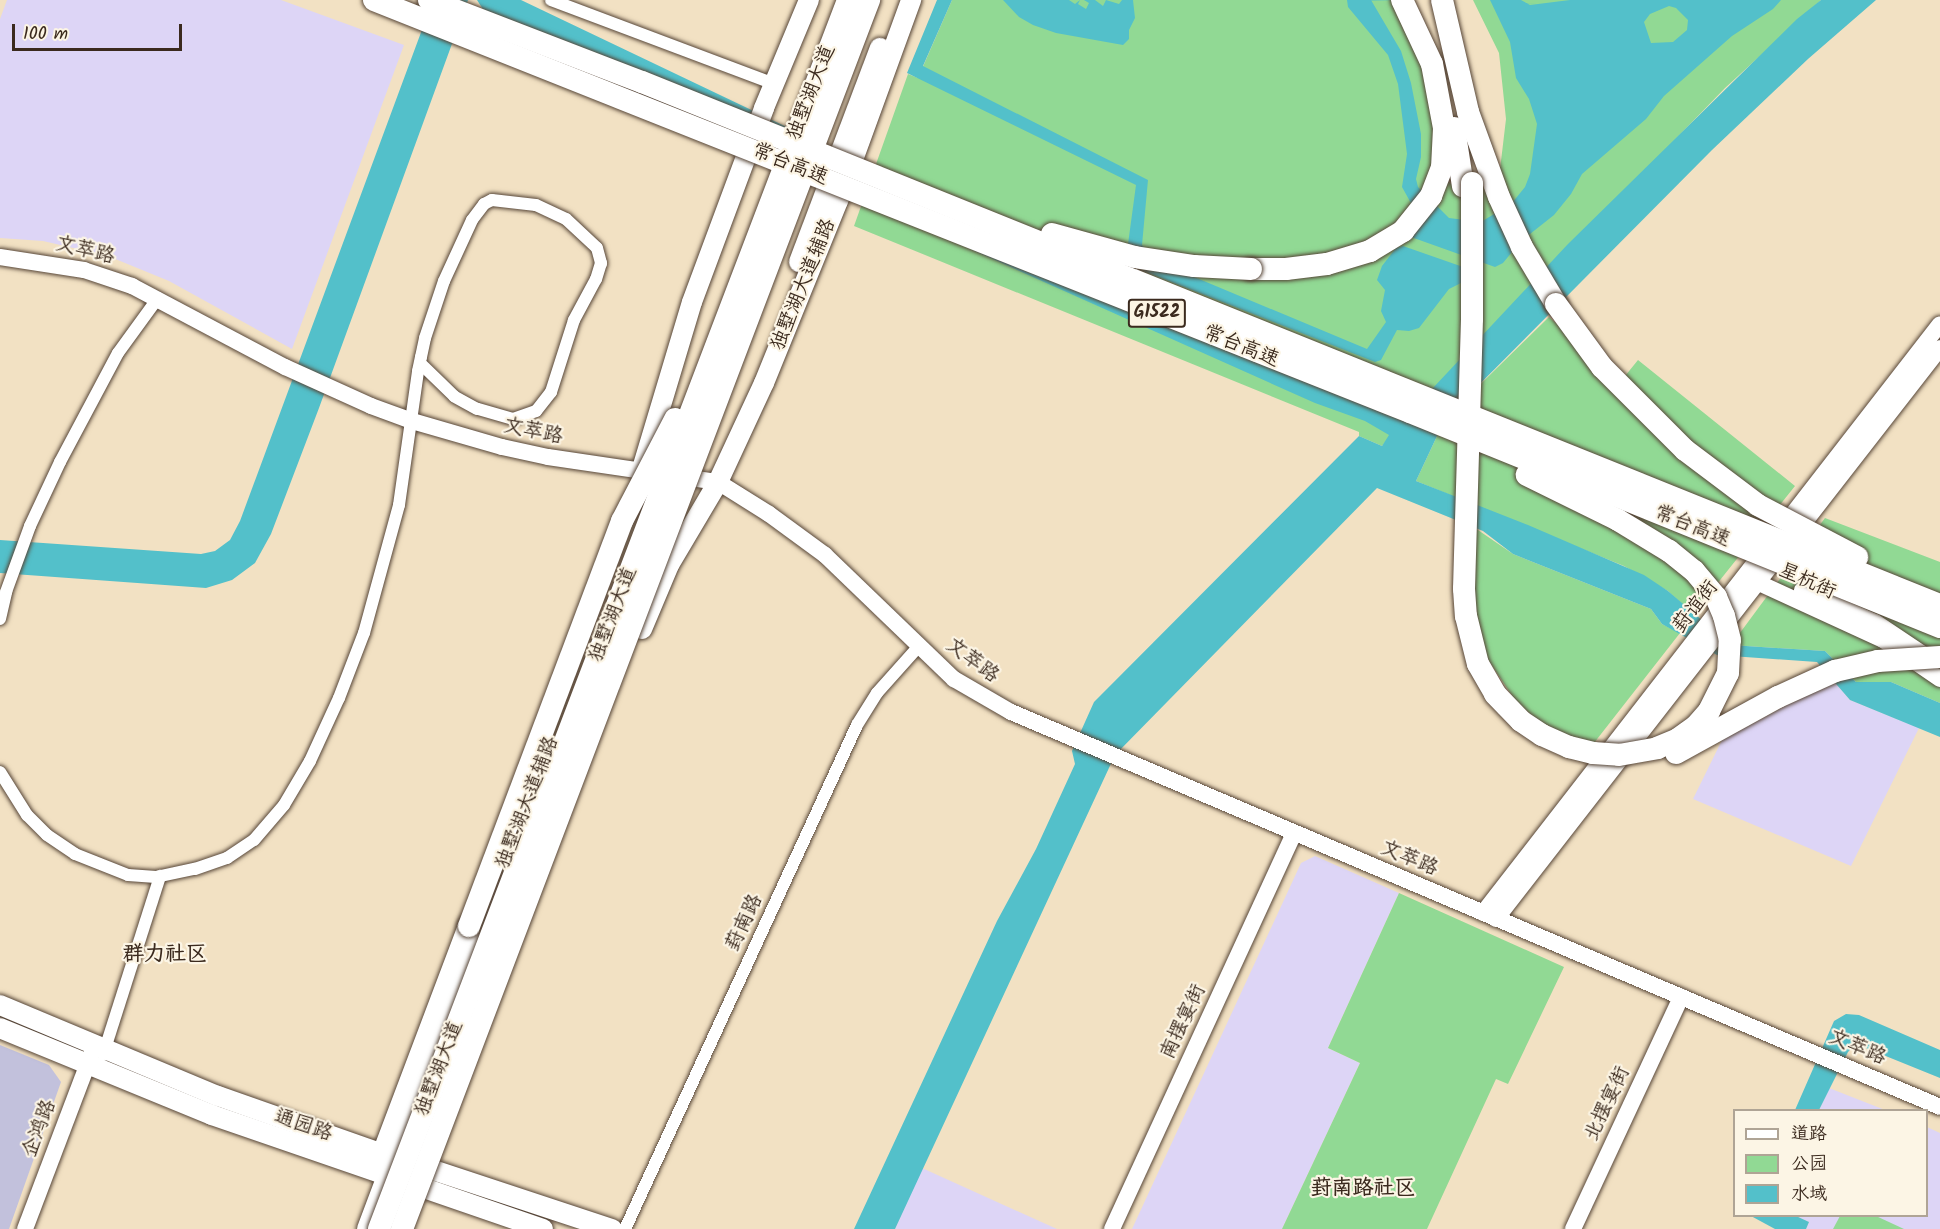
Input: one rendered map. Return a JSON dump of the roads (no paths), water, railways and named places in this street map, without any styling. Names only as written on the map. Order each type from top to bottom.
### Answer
[{"type":"highway","name":"常台高速","points":[[374,0],[645,106],[1297,369],[1410,412],[1940,627]]},
{"type":"highway","name":"常台高速","points":[[429,0],[642,82],[1940,605]]},
{"type":"highway","name":"独墅湖大道","points":[[379,1229],[848,0]]},
{"type":"highway","name":"独墅湖大道","points":[[402,1229],[869,0]]},
{"type":"highway","points":[[673,518],[732,393],[883,0]]},
{"type":"highway","points":[[1402,0],[1432,64],[1456,135],[1475,180],[1514,231],[1556,304],[1602,367],[1660,429],[1715,475],[1758,505],[1849,553],[1940,595]]},
{"type":"highway","points":[[1297,369],[1427,432],[1466,449],[1476,453],[1516,470],[1588,504],[1638,531],[1682,561],[1716,597],[1730,640],[1728,673],[1716,701],[1704,718],[1686,734],[1657,748],[1619,754],[1582,751],[1548,738],[1521,721],[1495,694],[1478,664],[1466,616],[1464,590],[1468,456],[1468,445],[1468,433],[1472,320],[1475,180],[1458,103],[1454,54],[1442,0]]},
{"type":"highway","points":[[642,82],[760,121],[1018,224],[1112,252],[1194,266],[1286,269],[1327,264],[1370,251],[1392,239],[1418,215],[1431,196],[1442,168],[1446,139],[1432,64]]},
{"type":"highway","points":[[1475,180],[1464,318],[1456,604],[1462,640],[1471,669],[1481,688],[1505,719],[1538,743],[1572,758],[1601,766],[1633,764],[1665,757],[1694,745],[1778,698],[1835,671],[1878,661],[1940,657]]},
{"type":"highway","points":[[396,1167],[453,966],[472,934],[622,521],[718,342]]},
{"type":"highway","points":[[453,966],[455,996]]},
{"type":"main road","name":"独墅湖大道辅路","points":[[770,111],[774,84],[809,0]]},
{"type":"main road","name":"独墅湖大道辅路","points":[[367,1229],[396,1167],[455,996],[472,934],[613,574],[692,302],[818,0]]},
{"type":"main road","name":"独墅湖大道辅路","points":[[413,1229],[643,625],[669,565],[718,482],[742,432],[757,382],[832,195],[899,0]]},
{"type":"main road","name":"独墅湖大道辅路","points":[[853,135],[910,0]]},
{"type":"main road","name":"文萃路","points":[[0,257],[84,270],[158,298],[285,367],[333,390],[412,421],[502,447],[641,473],[718,482],[770,514],[825,555],[919,646],[967,687],[1026,720],[1940,1107]]},
{"type":"main road","name":"葑谊街","points":[[1758,576],[1940,324]]},
{"type":"main road","name":"葑谊街","points":[[1490,916],[1716,627],[1940,348]]},
{"type":"main road","points":[[641,473],[669,517],[672,540],[669,565]]},
{"type":"main road","name":"星杭街","points":[[1758,576],[1875,622],[1940,665]]},
{"type":"main road","name":"星杭街","points":[[1758,576],[1870,633],[1940,679]]},
{"type":"main road","name":"南摆宴街","points":[[1112,1229],[1294,833]]},
{"type":"main road","points":[[396,1167],[482,976],[472,934]]},
{"type":"main road","name":"北摆宴街","points":[[1573,1229],[1681,997]]},
{"type":"main road","name":"通园路","points":[[0,1005],[396,1167],[428,1191],[543,1229]]},
{"type":"main road","name":"通园路","points":[[0,1028],[212,1115],[396,1167],[435,1171],[612,1229]]},
{"type":"main road","name":"企鸿路","points":[[25,1229],[100,1046]]},
{"type":"street","points":[[551,0],[774,84]]},
{"type":"street","points":[[0,772],[27,816],[66,849],[128,875],[160,876],[195,869],[240,850],[271,823],[296,787],[335,709],[373,606],[397,514],[420,363],[444,281],[464,234],[484,204],[492,200],[508,200],[550,209],[572,223],[597,248],[601,263],[596,279],[574,320],[551,392],[536,411],[517,420],[484,412],[454,396],[420,363]]},
{"type":"street","points":[[0,620],[10,579],[44,494],[124,343],[158,298]]},
{"type":"street","name":"葑南路","points":[[625,1229],[857,725],[877,693],[919,646]]},
{"type":"street","points":[[100,1046],[160,876]]},
{"type":"water","points":[[433,0],[468,0],[319,408],[271,534],[255,563],[232,580],[206,588],[0,573],[0,540],[201,554],[215,551],[230,540],[240,521]]},
{"type":"water","points":[[477,0],[521,0],[1402,421],[1568,244],[1797,19],[1821,0],[1876,0],[1808,59],[1712,150],[1445,419],[1416,481],[1528,525],[1644,575],[1668,591],[1731,645],[1825,651],[1856,682],[1891,682],[1940,703],[1940,737],[1850,700],[1817,662],[1717,655],[1662,624],[1651,609],[1513,554],[1483,531],[1377,488],[1115,755],[895,1229],[854,1229],[997,921],[1036,849],[1075,764],[1072,751],[1094,702],[1359,436],[1382,446],[1389,435],[1365,421],[1315,403],[968,248],[488,17]]},
{"type":"water","points":[[937,0],[952,0],[923,66],[1148,180],[1142,245],[1156,261],[1367,349],[1386,322],[1381,311],[1385,290],[1377,280],[1382,266],[1396,248],[1403,246],[1466,268],[1467,280],[1449,289],[1419,328],[1409,331],[1397,330],[1381,360],[1375,362],[1133,267],[1126,259],[1136,185],[907,73]]},
{"type":"water","points":[[1003,0],[1069,0],[1075,4],[1080,0],[1078,4],[1086,9],[1089,3],[1084,0],[1095,0],[1103,6],[1106,0],[1119,4],[1122,0],[1133,0],[1135,18],[1129,30],[1129,39],[1123,45],[1056,33],[1033,25],[1019,17]]},
{"type":"water","points":[[1347,0],[1371,0],[1401,51],[1411,83],[1421,134],[1421,157],[1416,179],[1418,187],[1449,218],[1481,222],[1512,203],[1525,187],[1530,174],[1537,124],[1529,99],[1516,78],[1510,42],[1490,0],[1521,0],[1530,5],[1570,0],[1781,0],[1773,9],[1732,36],[1664,96],[1646,119],[1582,174],[1571,194],[1554,215],[1521,241],[1503,263],[1495,267],[1411,237],[1412,205],[1402,187],[1407,154],[1398,84],[1388,55],[1348,7]],"holes":[[[1669,6],[1676,8],[1688,20],[1687,30],[1673,42],[1651,43],[1644,22],[1650,14]]]},
{"type":"water","points":[[1846,1014],[1859,1015],[1940,1050],[1940,1078],[1856,1044],[1848,1052],[1820,1109],[1795,1109],[1834,1021]]},
{"type":"water","points":[[1753,1217],[1798,1217],[1809,1222],[1806,1229],[1775,1229]]},
{"type":"district","name":"群力社区","points":[[165,955]]},
{"type":"district","name":"葑南路社区","points":[[1363,1189]]}]
